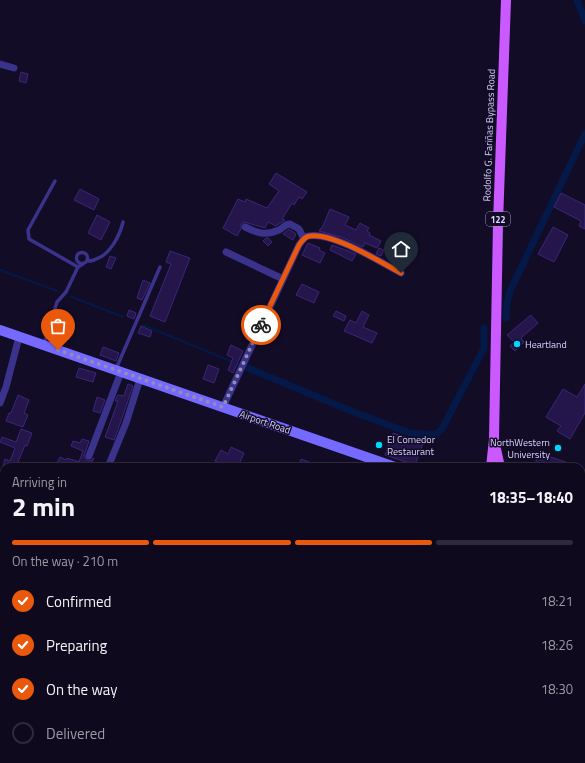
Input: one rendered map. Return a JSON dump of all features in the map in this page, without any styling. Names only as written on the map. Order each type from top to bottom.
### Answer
[{"type":"main road","name":"Rodolfo G. Fariñas Bypass Road","points":[[491,463],[494,439],[498,223],[506,0]]},
{"type":"main road","name":"Airport Road","points":[[0,330],[384,463]]},
{"type":"main road","name":"Rodolfo G. Fariñas Bypass Road","points":[[494,439],[499,463]]},
{"type":"street","points":[[0,64],[14,68]]},
{"type":"street","points":[[245,226],[255,232],[263,234],[279,230],[290,224],[299,229],[304,239]]},
{"type":"street","points":[[223,407],[299,245],[304,239],[310,236],[315,236],[340,242],[401,273]]},
{"type":"street","points":[[226,252],[283,279]]},
{"type":"street","points":[[0,403],[6,387],[19,337]]},
{"type":"street","points":[[89,456],[118,371]]},
{"type":"street","points":[[110,463],[126,423],[140,379]]},
{"type":"lane","points":[[55,181],[28,230],[29,239],[78,267]]},
{"type":"lane","points":[[43,345],[57,302],[66,292],[78,267],[96,260],[108,250],[122,227],[123,222]]},
{"type":"lane","points":[[118,371],[160,267]]},
{"type":"building","points":[[21,72],[28,74],[26,83],[19,81]]},
{"type":"building","points":[[276,173],[307,192],[302,199],[299,197],[294,205],[292,203],[282,219],[285,220],[276,226],[268,222],[265,228],[244,222],[241,224],[241,229],[237,236],[223,228],[238,199],[245,202],[246,199],[267,208],[279,191],[269,184]]},
{"type":"building","points":[[80,189],[99,199],[94,210],[74,200]]},
{"type":"building","points":[[561,193],[585,205],[585,229],[579,226],[581,221],[554,207]]},
{"type":"building","points":[[330,209],[349,217],[345,225],[356,230],[360,223],[369,228],[367,231],[370,233],[369,235],[381,241],[377,248],[365,243],[363,247],[341,237],[319,231],[322,228]]},
{"type":"building","points":[[97,215],[110,222],[101,240],[88,233]]},
{"type":"building","points":[[553,227],[568,235],[554,262],[538,254]]},
{"type":"building","points":[[289,229],[296,234],[293,240],[283,234]]},
{"type":"building","points":[[266,238],[272,242],[268,246],[263,241]]},
{"type":"building","points":[[308,243],[320,248],[319,250],[325,253],[320,263],[302,255]]},
{"type":"building","points":[[332,245],[356,254],[352,261],[330,250]]},
{"type":"building","points":[[379,248],[384,250],[381,256],[376,254]]},
{"type":"building","points":[[170,251],[190,258],[165,322],[150,316],[171,264],[166,262]]},
{"type":"building","points":[[110,256],[116,258],[111,269],[106,267]]},
{"type":"building","points":[[143,280],[150,283],[142,300],[137,298]]},
{"type":"building","points":[[302,284],[319,292],[314,303],[296,295]]},
{"type":"building","points":[[129,310],[136,313],[134,319],[127,316]]},
{"type":"building","points":[[336,311],[346,316],[344,321],[333,316]]},
{"type":"building","points":[[362,311],[369,315],[363,327],[377,333],[372,343],[344,331],[350,320],[356,323]]},
{"type":"building","points":[[255,315],[260,317],[251,335],[244,332],[248,324],[250,325]]},
{"type":"building","points":[[531,315],[538,323],[521,338],[524,342],[515,351],[510,346],[514,342],[507,335]]},
{"type":"building","points":[[141,326],[152,331],[150,337],[138,333]]},
{"type":"building","points":[[231,345],[243,351],[233,373],[228,370],[233,358],[227,355]]},
{"type":"building","points":[[103,347],[119,353],[116,361],[100,355]]},
{"type":"building","points":[[208,365],[219,369],[214,383],[203,379]]},
{"type":"building","points":[[79,368],[96,373],[93,382],[76,377]]},
{"type":"building","points":[[128,384],[133,386],[114,440],[105,437],[118,401],[115,401],[118,395],[124,396]]},
{"type":"building","points":[[585,384],[585,413],[570,439],[557,431],[561,426],[546,417],[563,389],[577,397]]},
{"type":"building","points":[[18,395],[29,400],[24,413],[28,415],[23,427],[6,421]]},
{"type":"building","points":[[97,397],[105,400],[100,413],[93,411]]},
{"type":"building","points":[[21,429],[32,433],[18,463],[4,463],[5,459],[10,461],[15,448],[0,442],[2,437],[16,442]]},
{"type":"building","points":[[393,433],[423,443],[416,463],[409,463],[385,455]]},
{"type":"building","points":[[82,439],[89,441],[84,456],[88,461],[94,458],[92,463],[57,463],[60,457],[66,460],[67,458],[79,462],[83,451],[71,446],[73,441],[80,443]]},
{"type":"building","points":[[231,447],[244,453],[240,463],[219,463],[215,461],[221,450],[228,454]]},
{"type":"building","points":[[539,453],[568,463],[535,463]]},
{"type":"building","points":[[301,459],[309,462],[309,463],[300,463]]},
{"type":"waterway","points":[[577,0],[585,21]]},
{"type":"waterway","points":[[506,318],[507,303],[510,291],[585,134]]},
{"type":"waterway","points":[[0,270],[57,291]]},
{"type":"waterway","points":[[72,297],[123,317]]},
{"type":"waterway","points":[[143,325],[240,365]]},
{"type":"waterway","points":[[248,368],[351,411],[410,433],[435,435],[442,429],[484,348],[484,328]]},
{"type":"way so far","points":[[58,350],[223,407],[261,325]]},
{"type":"place","name":"Heartland","points":[[517,344]]},
{"type":"place","name":"El Comedor Restaurant","points":[[379,445]]},
{"type":"place","name":"NorthWestern University","points":[[558,448]]},
{"type":"route","points":[[261,325],[299,245],[305,237],[322,236],[332,239],[401,273]]}]
